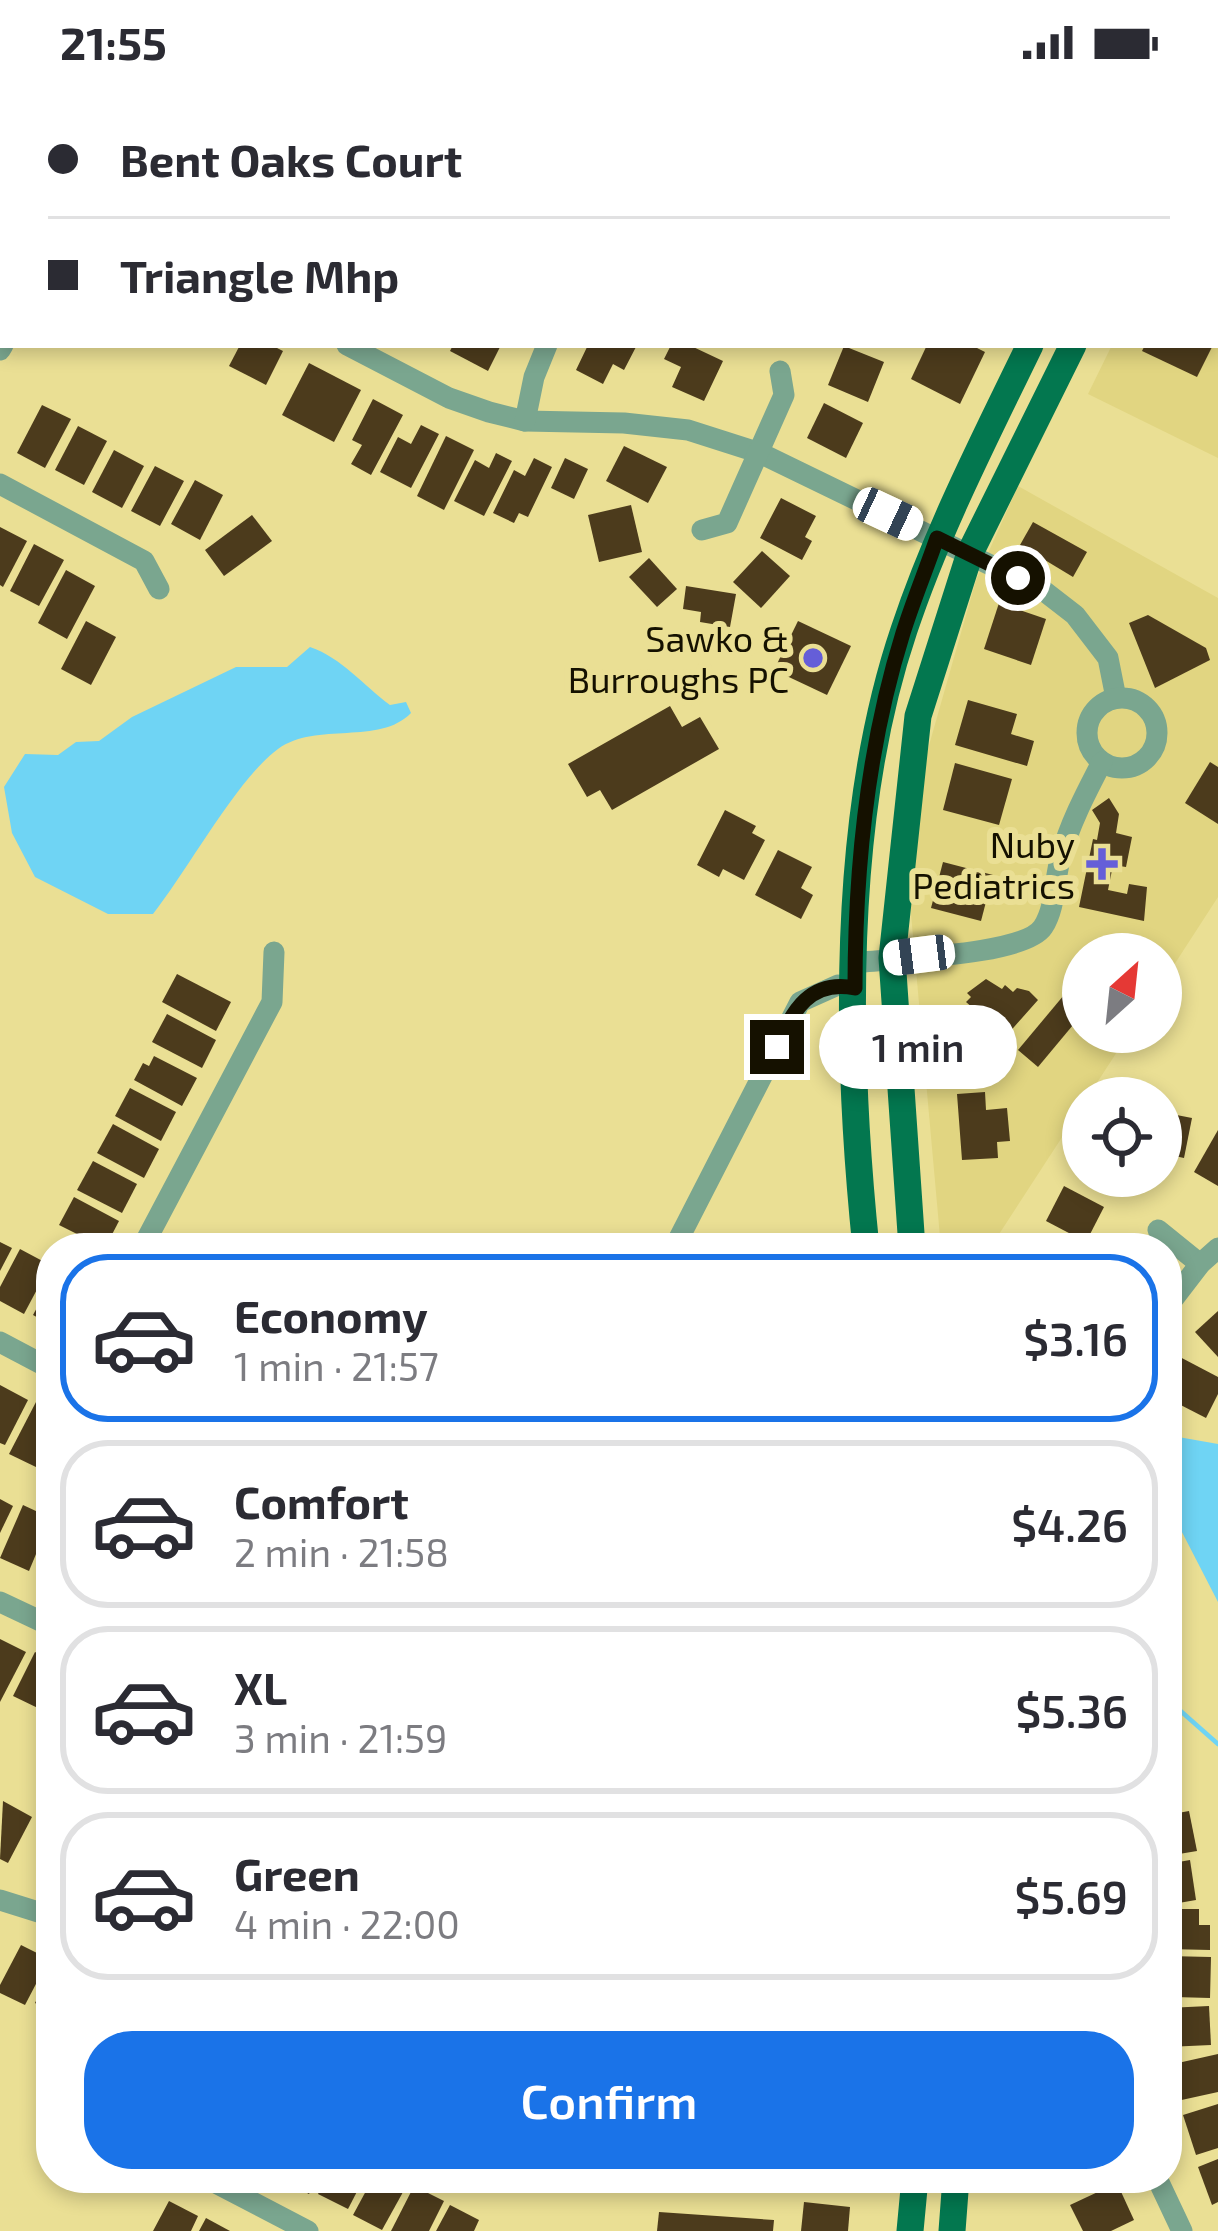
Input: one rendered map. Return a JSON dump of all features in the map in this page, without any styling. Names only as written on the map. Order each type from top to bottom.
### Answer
[{"type":"main road","points":[[865,1233],[855,976],[858,876],[880,722],[902,634],[937,538],[1029,348]]},
{"type":"main road","points":[[911,1233],[892,958],[918,716],[970,553],[1072,348]]},
{"type":"main road","points":[[910,2231],[914,2193]]},
{"type":"main road","points":[[952,2231],[955,2193]]},
{"type":"street","points":[[353,348],[467,406],[525,421],[688,430],[760,453],[1044,591],[1075,615],[1108,658],[1116,698]]},
{"type":"street","points":[[525,421],[534,376],[546,348]]},
{"type":"street","points":[[702,530],[727,523],[784,395],[780,371]]},
{"type":"street","points":[[0,484],[144,561],[159,590]]},
{"type":"street","points":[[1116,698],[1143,704],[1158,728],[1156,747],[1138,765],[1126,769],[1102,763],[1090,748],[1088,722],[1094,711],[1116,698]]},
{"type":"street","points":[[682,1233],[800,1002],[892,958],[1008,948],[1033,939],[1051,909],[1073,819],[1102,763]]},
{"type":"street","points":[[150,1233],[272,1002],[274,952]]},
{"type":"street","points":[[1158,1230],[1162,1233]]},
{"type":"street","points":[[1182,1287],[1218,1247]]},
{"type":"street","points":[[1182,1249],[1200,1264]]},
{"type":"street","points":[[0,1342],[36,1361]]},
{"type":"street","points":[[0,1602],[36,1619]]},
{"type":"street","points":[[0,1900],[36,1911]]},
{"type":"street","points":[[235,2193],[308,2231]]},
{"type":"street","points":[[1164,2193],[1182,2231]]},
{"type":"shaded area","points":[[1111,348],[1218,348],[1218,458],[1088,394]]},
{"type":"shaded area","points":[[1018,486],[1218,598],[1218,897],[1182,953],[1182,933],[1062,933],[1062,1053],[1116,1053],[1101,1077],[1062,1077],[1062,1137],[1000,1233],[940,1233],[910,903],[924,763],[976,580]]},
{"type":"water","points":[[310,647],[342,665],[390,705],[406,702],[411,713],[382,729],[311,736],[278,749],[246,781],[153,914],[108,914],[35,877],[12,833],[4,787],[25,754],[58,755],[76,742],[99,741],[132,717],[236,667],[287,667]]},
{"type":"water","points":[[1182,1438],[1218,1444],[1218,1602],[1182,1532]]},
{"type":"building","points":[[238,348],[283,351],[266,385],[229,366]]},
{"type":"building","points":[[452,348],[500,348],[488,371]]},
{"type":"building","points":[[587,348],[635,348],[624,370],[613,364],[603,384],[576,370]]},
{"type":"building","points":[[670,348],[695,348],[723,361],[704,401],[672,387],[681,367],[664,359]]},
{"type":"building","points":[[843,348],[884,362],[868,402],[828,385]]},
{"type":"building","points":[[926,348],[985,352],[960,404],[911,379]]},
{"type":"building","points":[[1144,348],[1212,348],[1197,377]]},
{"type":"building","points":[[309,363],[361,390],[334,442],[282,415]]},
{"type":"building","points":[[373,399],[403,415],[371,475],[351,464],[362,445],[352,440]]},
{"type":"building","points":[[824,403],[863,423],[846,458],[807,438]]},
{"type":"building","points":[[42,405],[71,419],[45,468],[17,453]]},
{"type":"building","points":[[421,425],[439,434],[411,488],[380,472],[398,437],[411,444]]},
{"type":"building","points":[[78,426],[107,441],[84,485],[55,470]]},
{"type":"building","points":[[446,436],[474,450],[444,510],[417,496]]},
{"type":"building","points":[[624,446],[667,467],[648,503],[606,481]]},
{"type":"building","points":[[114,450],[144,466],[122,508],[92,492]]},
{"type":"building","points":[[496,453],[512,461],[484,516],[454,501],[475,460],[489,468]]},
{"type":"building","points":[[534,458],[552,467],[528,517],[519,513],[514,523],[493,513],[514,470],[525,476]]},
{"type":"building","points":[[565,458],[588,469],[574,499],[551,488]]},
{"type":"building","points":[[155,466],[184,481],[160,526],[131,511]]},
{"type":"building","points":[[195,480],[223,495],[200,540],[171,524]]},
{"type":"building","points":[[781,498],[816,516],[805,537],[812,541],[802,560],[760,538]]},
{"type":"building","points":[[631,505],[642,552],[599,562],[588,515]]},
{"type":"building","points":[[252,515],[272,541],[224,576],[205,550]]},
{"type":"building","points":[[1033,522],[1087,552],[1073,577],[1020,545]]},
{"type":"building","points":[[0,527],[27,541],[3,587],[0,585]]},
{"type":"building","points":[[34,544],[64,560],[39,606],[10,591]]},
{"type":"building","points":[[762,551],[790,576],[761,608],[733,582]]},
{"type":"building","points":[[649,558],[677,589],[657,607],[629,577]]},
{"type":"building","points":[[66,570],[95,586],[67,639],[38,623]]},
{"type":"building","points":[[686,586],[736,594],[730,627],[700,622],[701,612],[683,609]]},
{"type":"building","points":[[999,603],[1046,619],[1031,665],[984,649]]},
{"type":"building","points":[[1148,615],[1206,648],[1210,660],[1155,688],[1129,623]]},
{"type":"building","points":[[86,621],[116,637],[91,685],[61,669]]},
{"type":"building","name":"Sawko & Burroughs PC","points":[[798,621],[851,646],[827,695],[774,670]]},
{"type":"building","points":[[968,700],[1017,714],[1011,734],[1034,741],[1027,766],[955,745]]},
{"type":"building","points":[[670,706],[682,727],[700,717],[719,749],[612,810],[600,790],[587,797],[568,764]]},
{"type":"building","points":[[1210,762],[1218,767],[1218,824],[1185,803]]},
{"type":"building","points":[[955,763],[1012,779],[999,825],[943,810]]},
{"type":"building","points":[[1109,798],[1119,814],[1116,833],[1132,837],[1126,867],[1113,865],[1108,890],[1127,894],[1129,884],[1147,887],[1144,921],[1079,907],[1100,823],[1092,810]]},
{"type":"building","points":[[725,810],[756,826],[752,833],[765,840],[744,880],[723,869],[719,877],[697,865]]},
{"type":"building","points":[[778,850],[812,867],[801,888],[813,895],[801,919],[755,895]]},
{"type":"building","points":[[943,862],[993,875],[981,921],[931,908]]},
{"type":"building","points":[[177,974],[231,1002],[216,1031],[162,1002]]},
{"type":"building","points":[[986,979],[1002,989],[1005,985],[1013,992],[1017,988],[1029,991],[1038,1000],[999,1044],[966,1016],[973,1008],[966,1002],[971,997],[967,993]]},
{"type":"building","points":[[1062,997],[1062,1038],[1038,1067],[1018,1050]]},
{"type":"building","points":[[167,1014],[216,1040],[202,1068],[152,1042]]},
{"type":"building","points":[[154,1056],[197,1078],[182,1106],[134,1080],[143,1063],[149,1066]]},
{"type":"building","points":[[130,1088],[176,1112],[161,1141],[115,1116]]},
{"type":"building","points":[[985,1092],[986,1110],[1007,1108],[1010,1141],[997,1142],[998,1158],[962,1160],[957,1094]]},
{"type":"building","points":[[1182,1116],[1192,1118],[1182,1158]]},
{"type":"building","points":[[113,1124],[159,1149],[144,1178],[97,1153]]},
{"type":"building","points":[[1218,1130],[1218,1186],[1194,1172]]},
{"type":"building","points":[[93,1161],[137,1184],[122,1213],[77,1190]]},
{"type":"building","points":[[1062,1190],[1062,1197],[1085,1197],[1104,1207],[1091,1233],[1069,1233],[1046,1221]]},
{"type":"building","points":[[74,1197],[119,1221],[113,1233],[75,1233],[59,1225]]},
{"type":"building","points":[[0,1242],[12,1248],[0,1271]]},
{"type":"building","points":[[20,1249],[36,1258],[36,1291],[24,1314],[0,1301],[0,1287]]},
{"type":"building","points":[[1218,1311],[1218,1357],[1195,1332]]},
{"type":"building","points":[[1182,1358],[1218,1377],[1218,1394],[1206,1418],[1182,1406]]},
{"type":"building","points":[[0,1385],[28,1400],[5,1445],[0,1443]]},
{"type":"building","points":[[36,1402],[36,1467],[9,1454]]},
{"type":"building","points":[[0,1499],[13,1506],[0,1533]]},
{"type":"building","points":[[23,1505],[36,1511],[36,1554],[29,1571],[0,1558]]},
{"type":"building","points":[[0,1639],[26,1652],[0,1702]]},
{"type":"building","points":[[35,1652],[36,1652],[36,1707],[13,1696]]},
{"type":"building","points":[[3,1801],[32,1817],[8,1863],[0,1859]]},
{"type":"building","points":[[1189,1811],[1197,1851],[1182,1854],[1182,1812]]},
{"type":"building","points":[[1190,1860],[1196,1900],[1182,1902],[1182,1861]]},
{"type":"building","points":[[1182,1909],[1199,1909],[1199,1925],[1210,1925],[1210,1950],[1182,1949]]},
{"type":"building","points":[[21,1945],[36,1952],[36,1984],[25,2005],[0,1993]]},
{"type":"building","points":[[1182,1956],[1211,1957],[1210,1998],[1182,1997]]},
{"type":"building","points":[[1209,2006],[1211,2045],[1182,2046],[1182,2007]]},
{"type":"building","points":[[1218,2054],[1218,2092],[1182,2100],[1182,2062]]},
{"type":"building","points":[[1218,2104],[1218,2148],[1196,2155],[1183,2115]]},
{"type":"building","points":[[1218,2159],[1218,2202],[1212,2205],[1198,2167]]},
{"type":"building","points":[[318,2193],[356,2193],[348,2209]]},
{"type":"building","points":[[365,2193],[402,2193],[382,2230],[353,2215]]},
{"type":"building","points":[[410,2193],[428,2193],[444,2201],[429,2231],[391,2231]]},
{"type":"building","points":[[1096,2193],[1122,2193],[1134,2220],[1111,2231],[1083,2231],[1070,2205]]},
{"type":"building","points":[[169,2201],[198,2216],[191,2231],[153,2231]]},
{"type":"building","points":[[804,2202],[850,2207],[848,2231],[801,2231]]},
{"type":"building","points":[[450,2205],[479,2220],[474,2231],[436,2231]]},
{"type":"building","points":[[659,2212],[774,2220],[773,2231],[657,2231]]},
{"type":"building","points":[[206,2218],[230,2231],[199,2231]]},
{"type":"waterway","points":[[1182,1712],[1218,1744]]},
{"type":"place","name":"Sawko & Burroughs PC","points":[[813,658]]},
{"type":"place","name":"Nuby Pediatrics","points":[[1102,864]]},
{"type":"route","points":[[777,1047],[800,1002],[838,985],[855,988],[858,876],[874,752],[902,634],[937,538],[1018,578]]}]
